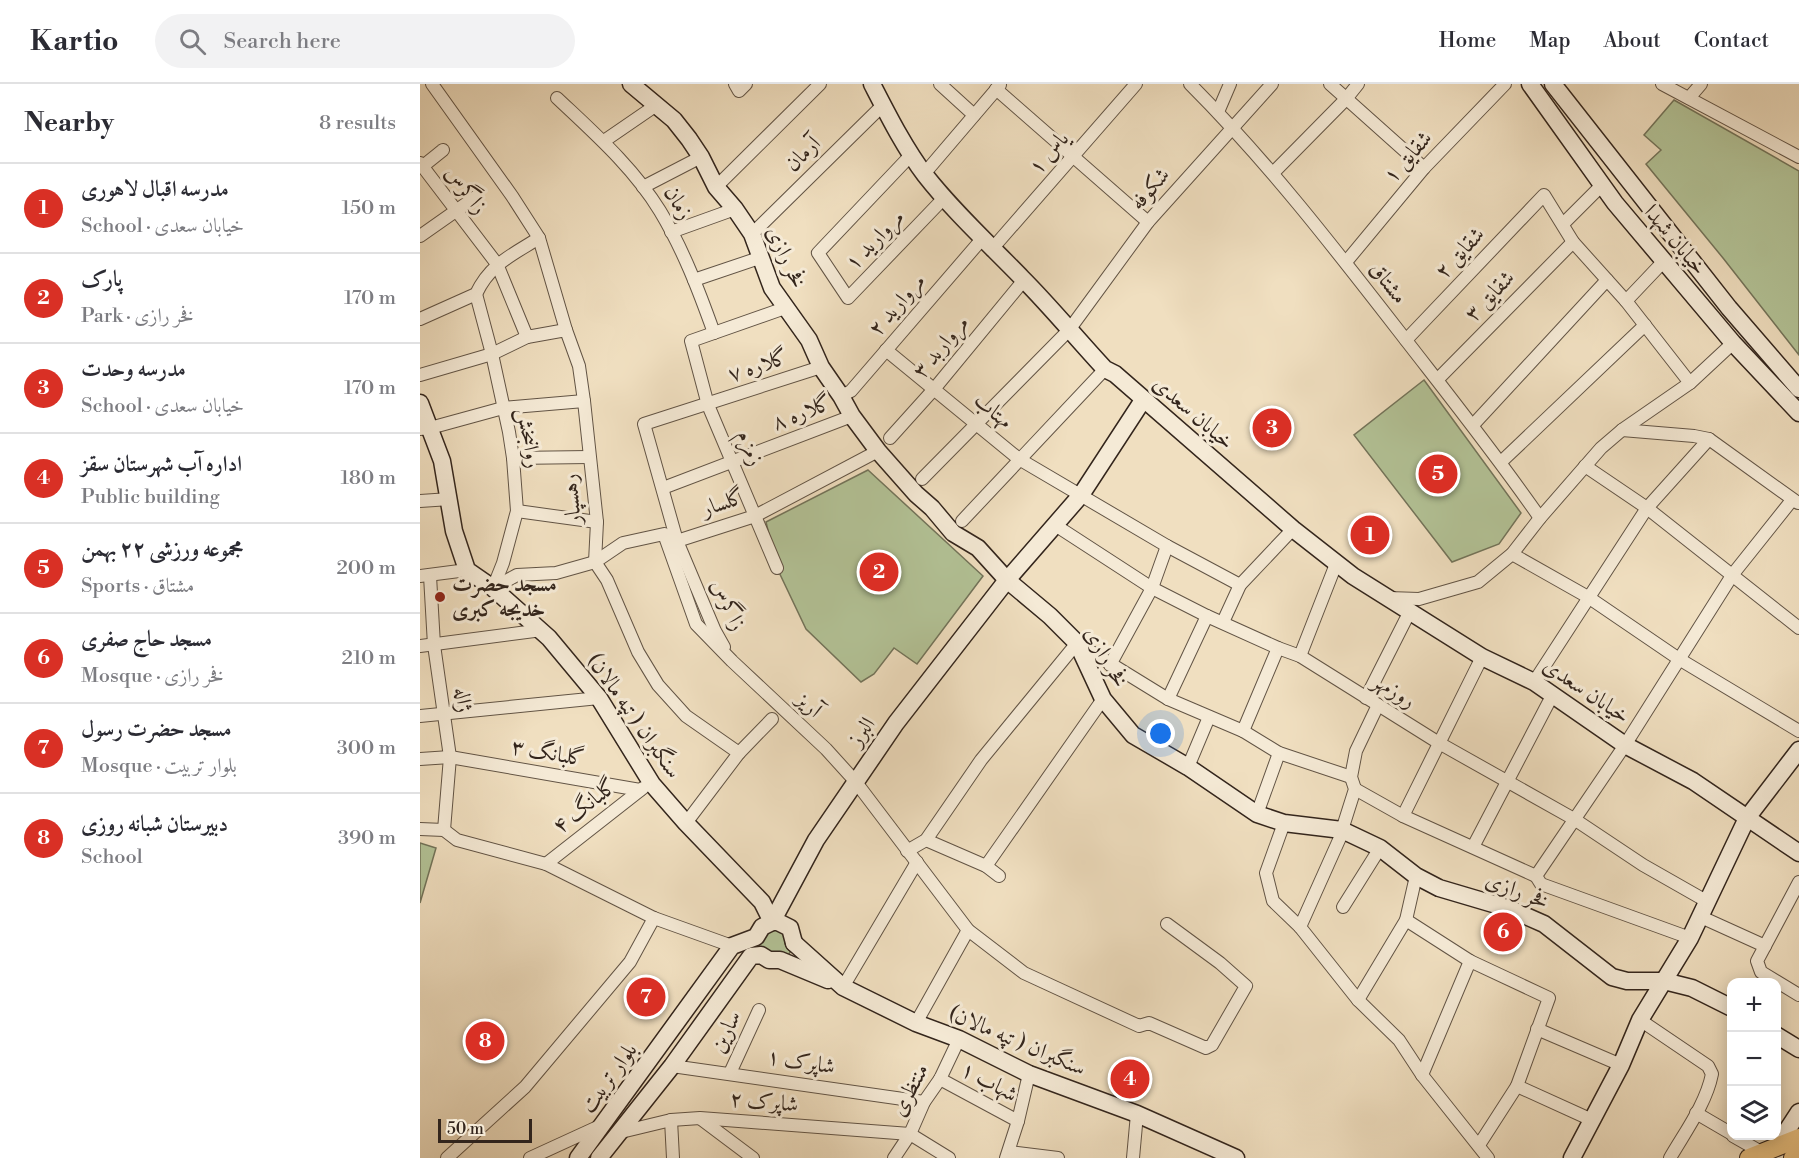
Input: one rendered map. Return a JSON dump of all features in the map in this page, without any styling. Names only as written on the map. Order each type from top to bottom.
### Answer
[{"type":"main road","name":"فخر رازی","points":[[631,84],[674,120],[701,157],[716,187],[752,234],[772,288],[809,340],[821,367],[852,417],[884,445],[916,494],[932,508],[953,533],[978,548],[1007,580],[1050,616],[1077,643],[1103,699],[1133,735],[1188,767],[1257,814],[1284,823],[1343,830],[1380,848],[1416,876],[1439,888],[1510,909],[1544,924],[1612,977],[1627,981],[1664,981],[1692,988],[1727,1006]]},
{"type":"main road","name":"خیابان سعدی","points":[[872,84],[924,174],[1105,369],[1115,374],[1293,529],[1336,564],[1409,613],[1482,657],[1534,682],[1625,745],[1693,781],[1799,853]]},
{"type":"main road","name":"خیابان شهدا","points":[[1530,84],[1602,185],[1663,262],[1733,343],[1799,413]]},
{"type":"main road","name":"خیابان شهدا","points":[[1553,84],[1729,308],[1799,389]]},
{"type":"main road","name":"البرز","points":[[772,922],[816,840],[896,723],[1007,580],[1081,495],[1143,400]]},
{"type":"main road","points":[[420,403],[425,428],[442,460],[454,531],[467,570]]},
{"type":"main road","name":"سنگبران ( تپه مالان)","points":[[467,570],[493,588],[542,630],[599,698],[646,787],[686,823],[762,902],[772,922]]},
{"type":"main road","points":[[1572,1158],[1621,1065],[1640,1020],[1690,938],[1748,818],[1799,750]]},
{"type":"main road","points":[[780,960],[791,952],[794,943],[790,928],[778,922],[772,922],[762,927],[756,937],[756,948],[761,955],[769,960],[780,960],[843,987]]},
{"type":"main road","points":[[732,946],[756,937]]},
{"type":"main road","name":"سنگبران ( تپه مالان)","points":[[794,943],[843,987],[916,1023],[959,1039],[1029,1074],[1137,1114],[1236,1158]]},
{"type":"main road","name":"بلوار تربیت","points":[[599,1158],[610,1129],[732,946]]},
{"type":"main road","name":"بلوار تربیت","points":[[578,1158],[672,1066],[751,956],[761,955]]},
{"type":"main road","points":[[1781,1038],[1799,1049]]},
{"type":"main road","points":[[1763,1153],[1799,1112]]},
{"type":"main road","points":[[1763,1153],[1799,1138]]},
{"type":"main road","points":[[1793,1158],[1799,1156]]},
{"type":"street","points":[[425,428],[503,408],[584,401],[579,366],[538,238],[512,196],[432,84]]},
{"type":"street","points":[[716,187],[820,84]]},
{"type":"street","points":[[940,84],[974,115]]},
{"type":"street","name":"یاس ۱","points":[[987,244],[1073,157],[1136,84]]},
{"type":"street","name":"مشتاق","points":[[1190,84],[1273,173],[1346,262],[1473,425],[1540,518]]},
{"type":"street","points":[[1218,112],[1230,84]]},
{"type":"street","name":"شکوفه","points":[[922,480],[1069,330],[1148,222],[1272,84]]},
{"type":"street","points":[[1330,84],[1424,168]]},
{"type":"street","points":[[1273,173],[1358,84]]},
{"type":"street","name":"شقایق ۱","points":[[1346,262],[1424,168],[1505,84]]},
{"type":"street","points":[[1662,84],[1799,157]]},
{"type":"street","points":[[1689,98],[1701,84]]},
{"type":"street","points":[[924,174],[998,87],[1073,157],[1148,222]]},
{"type":"street","name":"زمان","points":[[557,98],[604,141],[660,211],[694,280],[714,333]]},
{"type":"street","name":"آرمان","points":[[752,234],[883,105]]},
{"type":"street","points":[[604,141],[655,106]]},
{"type":"street","points":[[421,165],[443,150]]},
{"type":"street","name":"مروارید ۱","points":[[911,155],[818,254],[848,298],[944,198]]},
{"type":"street","points":[[643,187],[701,157]]},
{"type":"street","name":"زاگرس","points":[[421,165],[497,264],[527,338]]},
{"type":"street","points":[[1602,185],[1563,224],[1573,242],[1626,301],[1690,383]]},
{"type":"street","name":"شقایق ۲","points":[[1407,340],[1544,195],[1563,224]]},
{"type":"street","points":[[420,236],[477,196]]},
{"type":"street","points":[[671,232],[735,209]]},
{"type":"street","points":[[420,319],[476,294],[480,284],[497,264],[538,238]]},
{"type":"street","name":"شقایق ۳","points":[[1438,379],[1573,242]]},
{"type":"street","name":"مروارید ۲","points":[[841,396],[851,391],[886,350],[987,244]]},
{"type":"street","points":[[694,280],[762,257]]},
{"type":"street","points":[[1626,301],[1663,262]]},
{"type":"street","name":"مرواربد ۳","points":[[884,445],[935,388],[1023,280]]},
{"type":"street","points":[[1473,425],[1607,280]]},
{"type":"street","name":"روانبخش","points":[[476,294],[492,354],[513,458],[517,511],[503,563],[493,588]]},
{"type":"street","points":[[714,333],[785,308]]},
{"type":"street","points":[[1501,462],[1645,325]]},
{"type":"street","points":[[420,375],[492,354],[527,338],[566,330]]},
{"type":"street","name":"زمزم","points":[[714,333],[691,341],[708,405],[777,568]]},
{"type":"street","points":[[1388,598],[1419,599],[1478,582],[1512,554],[1601,448],[1622,430],[1690,383],[1733,343]]},
{"type":"street","name":"مهتاب","points":[[886,350],[1019,459],[1167,546],[1240,585]]},
{"type":"street","name":"گلاره ۷","points":[[644,424],[821,367]]},
{"type":"street","points":[[962,520],[1105,369]]},
{"type":"street","name":"رهسپار","points":[[584,401],[597,522],[595,562]]},
{"type":"street","name":"گلاره ۸","points":[[663,488],[852,417]]},
{"type":"street","name":"زاگرس","points":[[644,424],[677,542],[715,631],[732,661]]},
{"type":"street","points":[[1536,876],[1625,745],[1733,574],[1796,502],[1708,440],[1694,436],[1622,430]]},
{"type":"street","points":[[1534,682],[1647,507],[1708,440]]},
{"type":"street","name":"گلسار","points":[[677,542],[754,516],[884,445]]},
{"type":"street","points":[[513,458],[589,457]]},
{"type":"street","points":[[1585,466],[1647,507],[1799,628]]},
{"type":"street","points":[[420,501],[450,499]]},
{"type":"street","points":[[517,511],[597,522]]},
{"type":"street","name":"روزمهر","points":[[1055,525],[1152,588],[1207,616],[1300,656],[1439,743],[1574,819],[1643,865],[1704,910],[1765,946]]},
{"type":"street","points":[[1223,622],[1240,585],[1293,529]]},
{"type":"street","name":"زاگرس","points":[[595,562],[623,543],[664,534],[696,624],[732,661]]},
{"type":"street","points":[[1110,665],[1152,588],[1167,546]]},
{"type":"street","points":[[1512,554],[1588,597],[1679,659],[1799,731]]},
{"type":"street","points":[[493,588],[517,575],[556,573],[595,562],[607,580],[638,652],[658,685],[686,716],[739,753]]},
{"type":"street","points":[[1300,656],[1336,564]]},
{"type":"street","points":[[425,576],[467,570]]},
{"type":"street","name":"ژاله","points":[[425,576],[450,757],[444,830]]},
{"type":"street","points":[[1366,698],[1409,613]]},
{"type":"street","points":[[1168,699],[1207,616]]},
{"type":"street","points":[[420,646],[542,630]]},
{"type":"street","points":[[907,851],[926,840],[981,760],[1077,643],[1168,699],[1243,731],[1279,753],[1353,783],[1403,816],[1536,876],[1541,884],[1690,938]]},
{"type":"street","points":[[1243,731],[1278,648]]},
{"type":"street","points":[[1403,816],[1482,657]]},
{"type":"street","name":"آریز","points":[[732,661],[826,749],[855,781],[968,930],[1024,973],[1139,1026],[1149,1023],[1206,1048],[1212,1045],[1246,986],[1220,963],[1167,924]]},
{"type":"street","points":[[1473,847],[1553,694]]},
{"type":"street","points":[[420,716],[599,698]]},
{"type":"street","points":[[986,866],[1103,699]]},
{"type":"street","points":[[1300,927],[1343,830],[1353,783],[1356,751],[1378,705]]},
{"type":"street","points":[[1188,767],[1209,717]]},
{"type":"street","points":[[686,823],[739,753],[772,719]]},
{"type":"street","points":[[1257,814],[1279,753]]},
{"type":"street","name":"گلبانگ ۳","points":[[420,759],[450,757],[646,787]]},
{"type":"street","name":"گلبانگ ۴","points":[[546,864],[646,787]]},
{"type":"street","points":[[1284,823],[1266,873],[1273,901],[1300,927],[1358,1000],[1399,1040],[1422,1075],[1488,1158]]},
{"type":"street","points":[[420,829],[444,830],[458,840],[546,864],[654,918],[732,946]]},
{"type":"street","points":[[926,840],[986,866],[999,876]]},
{"type":"street","points":[[1343,907],[1380,848]]},
{"type":"street","points":[[843,987],[917,862]]},
{"type":"street","points":[[1358,1000],[1406,920],[1416,876]]},
{"type":"street","points":[[1799,882],[1756,961],[1761,972],[1799,996]]},
{"type":"street","points":[[447,1158],[525,1087],[630,962],[654,918]]},
{"type":"street","points":[[1406,920],[1470,961],[1549,998],[1517,1086],[1479,1145]]},
{"type":"street","points":[[916,1023],[968,930]]},
{"type":"street","points":[[1422,1075],[1470,961]]},
{"type":"street","name":"سارین","points":[[730,1073],[759,1010]]},
{"type":"street","points":[[1640,1020],[1708,1066],[1712,1074],[1696,1113],[1670,1158]]},
{"type":"street","points":[[1537,1029],[1621,1065]]},
{"type":"street","name":"منتظری","points":[[894,1158],[910,1134],[924,1102],[940,1079],[959,1039]]},
{"type":"street","name":"شاپرک ۱","points":[[672,1066],[924,1102]]},
{"type":"street","points":[[1029,1074],[1007,1155],[1058,1158]]},
{"type":"street","name":"شهاب ۱","points":[[940,1079],[1018,1121]]},
{"type":"street","points":[[1517,1086],[1592,1120]]},
{"type":"street","points":[[1696,1113],[1727,1132]]},
{"type":"street","points":[[1133,1158],[1137,1114]]},
{"type":"street","points":[[700,1118],[753,1158]]},
{"type":"street","name":"شاپرک ۲","points":[[530,1158],[610,1129],[700,1118],[910,1134]]},
{"type":"street","points":[[671,1120],[673,1158]]},
{"type":"street","points":[[910,1134],[949,1158]]},
{"type":"street","points":[[1741,1140],[1763,1153]]},
{"type":"green space","points":[[1674,100],[1799,171],[1799,355],[1646,164],[1661,150],[1644,135]]},
{"type":"green space","points":[[1424,380],[1521,513],[1499,544],[1452,562],[1354,435]]},
{"type":"green space","points":[[868,470],[983,576],[917,664],[894,648],[874,674],[861,682],[806,629],[777,568],[766,522]]},
{"type":"green space","points":[[420,843],[436,848],[420,903]]},
{"type":"green space","points":[[778,922],[794,946],[787,957],[756,948],[755,943]]},
{"type":"place","name":"مدرسه وحدت","points":[[1272,428]]},
{"type":"place","name":"مجموعه ورزشی ۲۲ بهمن","points":[[1438,474]]},
{"type":"place","name":"مدرسه اقبال لاهوری","points":[[1370,535]]},
{"type":"place","name":"پارک","points":[[879,572]]},
{"type":"place","name":"مسجد حضرت خدیجه کبری","points":[[440,597]]},
{"type":"place","name":"مسجد حاج صفری","points":[[1503,932]]},
{"type":"place","name":"مسجد حضرت رسول","points":[[646,997]]},
{"type":"place","name":"دبیرستان شبانه روزی","points":[[485,1041]]},
{"type":"place","name":"اداره آب شهرستان سقز","points":[[1130,1079]]}]
